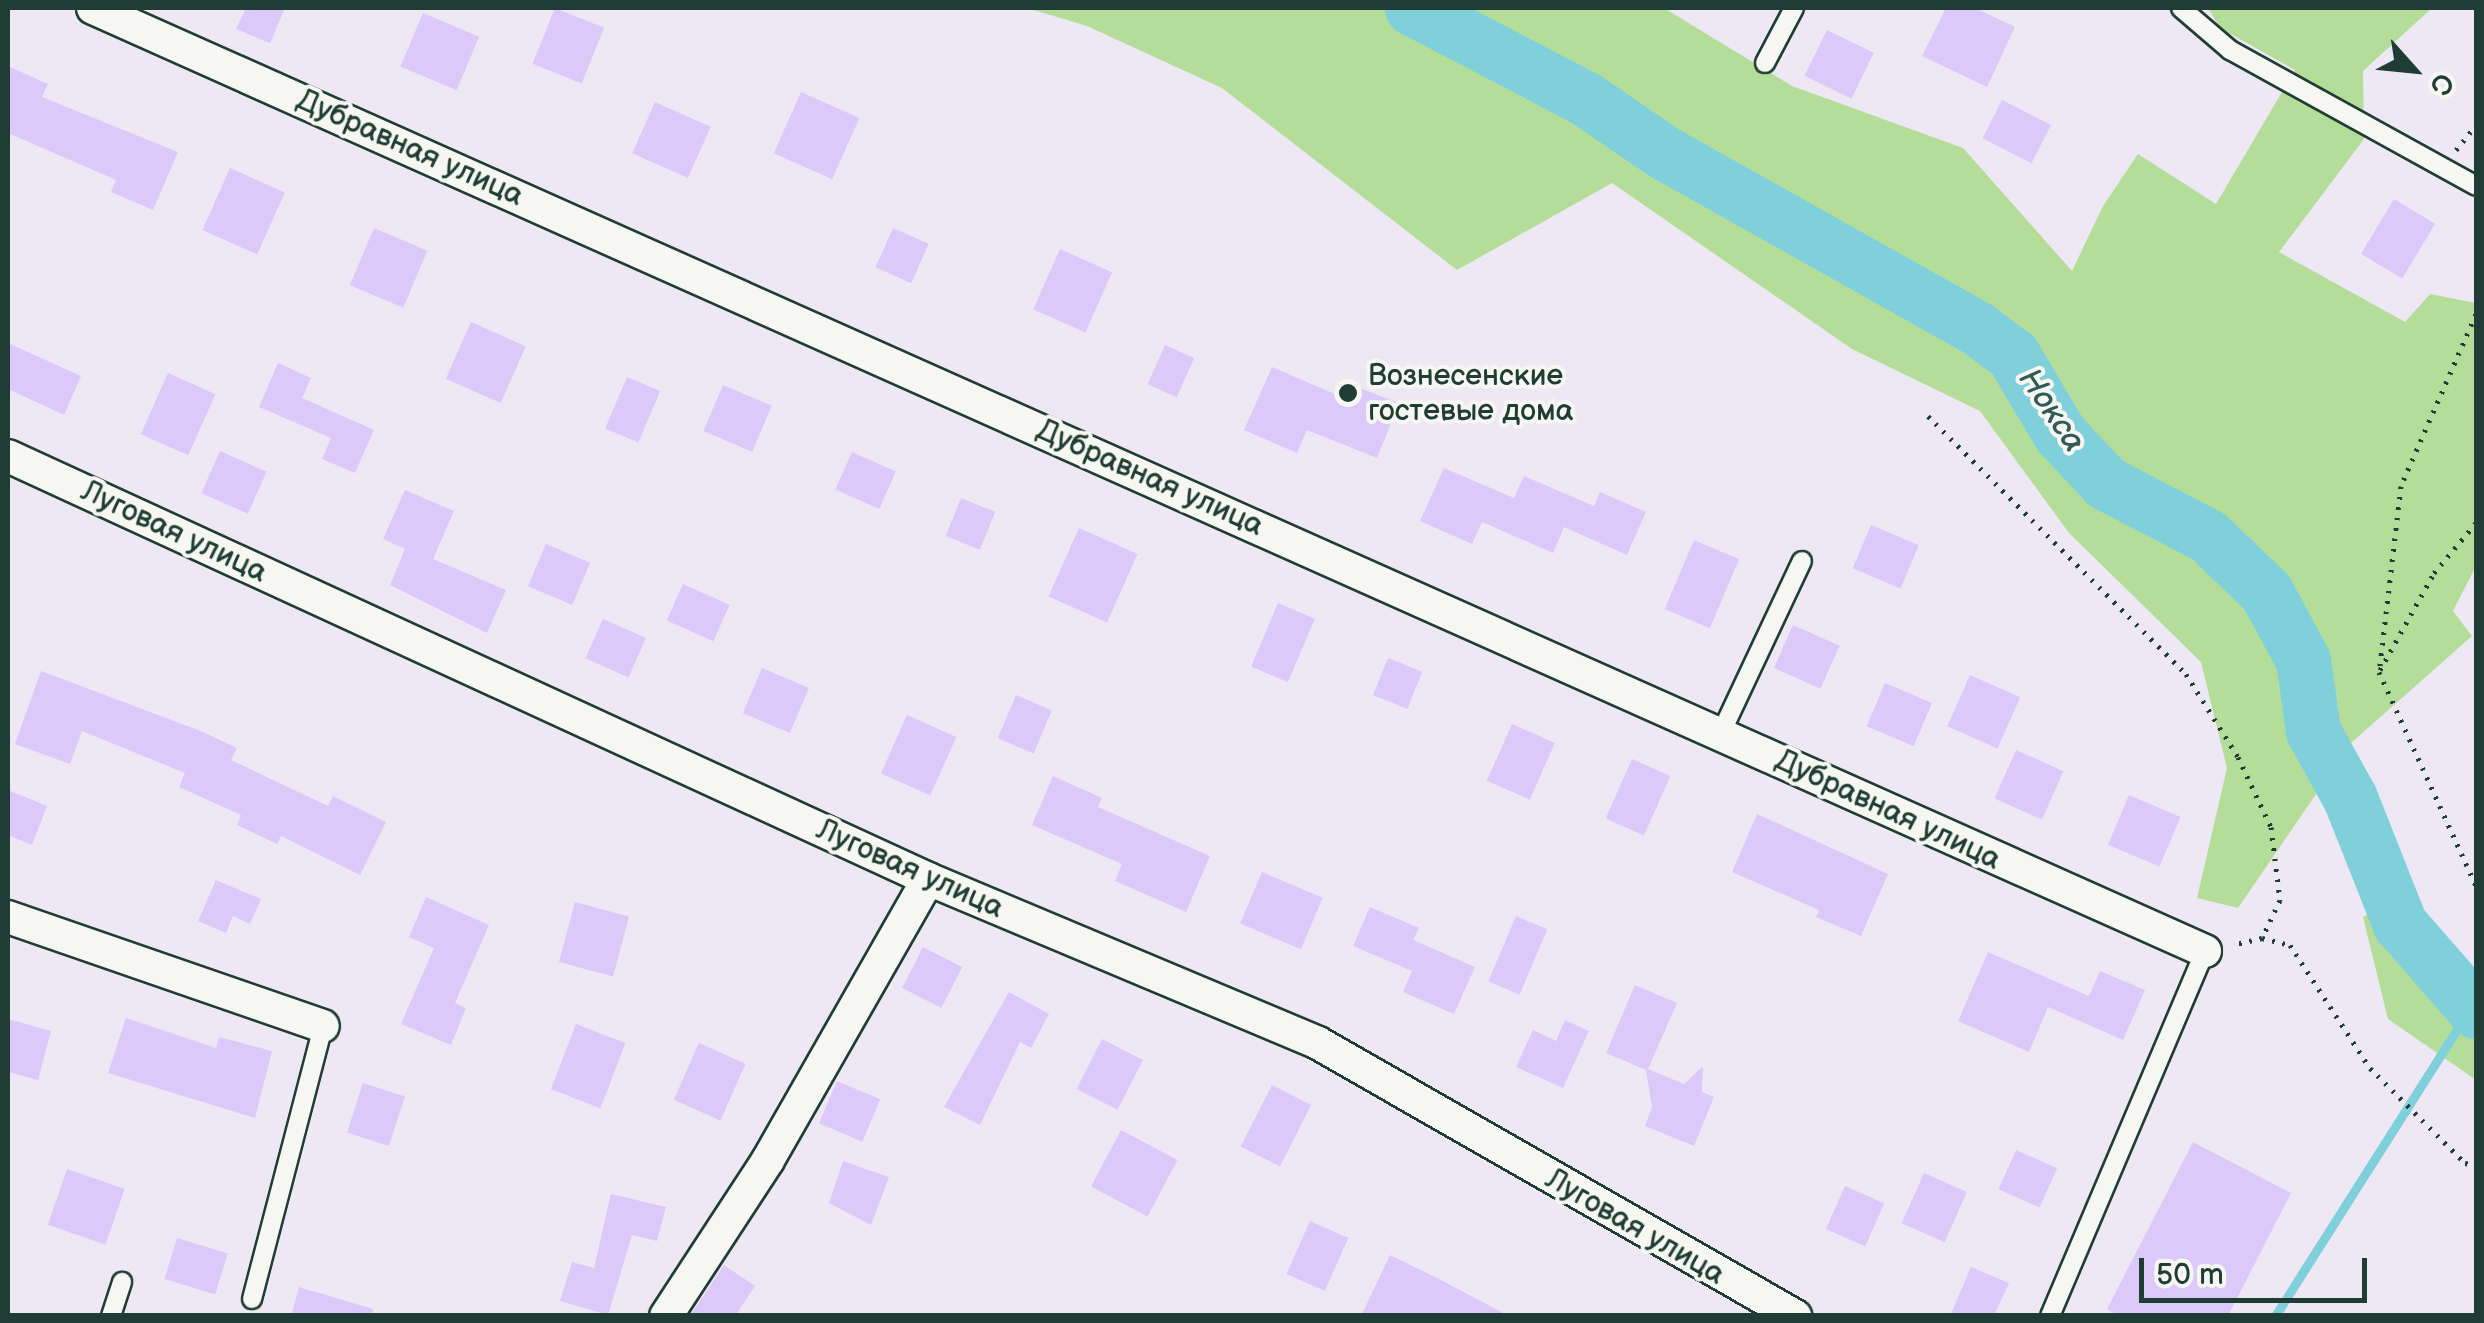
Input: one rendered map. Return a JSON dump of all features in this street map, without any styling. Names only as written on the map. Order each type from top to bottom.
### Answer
[{"type":"street","name":"Дубравная улица","points":[[94,8],[2205,950]]},
{"type":"street","name":"Луговая улица","points":[[8,456],[928,879],[1318,1042],[1795,1316]]},
{"type":"street","points":[[666,1316],[788,1126],[928,879]]},
{"type":"street","points":[[8,917],[324,1026]]},
{"type":"lane","points":[[1766,63],[1794,8]]},
{"type":"lane","points":[[2181,8],[2230,50],[2476,186]]},
{"type":"lane","points":[[1721,733],[1802,561]]},
{"type":"lane","points":[[2050,1316],[2205,950]]},
{"type":"lane","points":[[252,1299],[324,1026]]},
{"type":"lane","points":[[112,1316],[122,1282]]},
{"type":"path","points":[[2476,314],[2401,486],[2379,672],[2476,886]]},
{"type":"path","points":[[1928,416],[2186,674],[2271,827],[2280,900],[2262,938]]},
{"type":"path","points":[[2379,672],[2434,573],[2476,523]]},
{"type":"path","points":[[2205,950],[2262,938],[2290,945],[2370,1068],[2465,1164],[2476,1165]]},
{"type":"green space","points":[[1027,8],[1664,8],[1792,86],[1963,148],[2072,271],[2103,206],[2138,154],[2216,204],[2295,70],[2220,28],[2208,8],[2432,8],[2363,71],[2364,139],[2279,252],[2405,322],[2430,294],[2476,303],[2476,566],[2453,611],[2472,636],[2351,743],[2238,908],[2197,898],[2227,768],[2201,662],[2069,533],[1980,411],[1852,349],[1612,183],[1457,270],[1222,88],[1087,26]]},
{"type":"green space","points":[[2398,900],[2476,981],[2476,1080],[2388,1019],[2363,917]]},
{"type":"building","points":[[246,8],[285,8],[270,43],[236,29]]},
{"type":"building","points":[[555,8],[604,28],[582,83],[533,64]]},
{"type":"building","points":[[1946,8],[1975,8],[2015,27],[1987,87],[1922,56]]},
{"type":"building","points":[[423,13],[479,37],[456,90],[400,66]]},
{"type":"building","points":[[1827,30],[1874,53],[1851,99],[1805,76]]},
{"type":"building","points":[[8,66],[48,84],[42,97],[178,152],[153,210],[111,192],[116,180],[8,133]]},
{"type":"building","points":[[801,92],[859,118],[832,179],[774,153]]},
{"type":"building","points":[[2002,100],[2051,125],[2031,163],[1982,138]]},
{"type":"building","points":[[655,102],[711,127],[688,178],[632,153]]},
{"type":"building","points":[[230,168],[285,192],[257,255],[202,230]]},
{"type":"building","points":[[2394,199],[2435,224],[2402,279],[2361,254]]},
{"type":"building","points":[[374,228],[427,251],[403,308],[350,285]]},
{"type":"building","points":[[893,228],[929,244],[911,283],[876,267]]},
{"type":"building","points":[[1060,249],[1112,272],[1085,332],[1033,309]]},
{"type":"building","points":[[471,322],[526,346],[501,403],[446,379]]},
{"type":"building","points":[[8,343],[81,376],[64,415],[8,389]]},
{"type":"building","points":[[1165,345],[1194,358],[1177,397],[1148,384]]},
{"type":"building","points":[[278,363],[311,378],[302,398],[374,430],[355,473],[322,459],[331,438],[259,407]]},
{"type":"building","points":[[1272,367],[1351,401],[1357,387],[1399,403],[1377,458],[1307,430],[1297,453],[1244,430]]},
{"type":"building","points":[[168,373],[216,394],[188,455],[141,434]]},
{"type":"building","points":[[627,377],[660,391],[638,443],[605,429]]},
{"type":"building","points":[[723,385],[772,406],[752,452],[703,431]]},
{"type":"building","points":[[220,451],[267,472],[248,514],[201,493]]},
{"type":"building","points":[[852,452],[896,472],[879,509],[835,489]]},
{"type":"building","points":[[1444,468],[1514,498],[1524,476],[1594,506],[1600,492],[1646,512],[1627,555],[1564,527],[1553,553],[1482,522],[1472,544],[1420,521]]},
{"type":"building","points":[[405,490],[454,511],[433,559],[506,590],[487,633],[390,585],[405,549],[383,539]]},
{"type":"building","points":[[961,498],[995,512],[980,550],[946,536]]},
{"type":"building","points":[[1871,525],[1919,545],[1901,589],[1853,568]]},
{"type":"building","points":[[1079,528],[1137,554],[1107,623],[1048,597]]},
{"type":"building","points":[[1694,540],[1739,559],[1710,628],[1665,609]]},
{"type":"building","points":[[546,544],[590,563],[572,605],[528,586]]},
{"type":"building","points":[[683,584],[730,605],[713,641],[667,621]]},
{"type":"building","points":[[1278,603],[1315,619],[1288,682],[1251,667]]},
{"type":"building","points":[[603,619],[646,638],[628,677],[586,658]]},
{"type":"building","points":[[1793,625],[1840,646],[1820,689],[1774,668]]},
{"type":"building","points":[[1388,658],[1422,672],[1407,709],[1373,695]]},
{"type":"building","points":[[762,668],[809,688],[790,733],[743,713]]},
{"type":"building","points":[[41,671],[203,732],[237,748],[231,760],[328,806],[333,796],[386,822],[360,875],[281,836],[277,844],[237,825],[241,815],[179,787],[185,773],[82,731],[70,764],[15,744]]},
{"type":"building","points":[[1970,675],[2020,697],[1997,749],[1947,726]]},
{"type":"building","points":[[1885,683],[1932,703],[1914,746],[1867,726]]},
{"type":"building","points":[[1016,695],[1052,710],[1034,754],[998,738]]},
{"type":"building","points":[[907,715],[956,737],[930,795],[881,773]]},
{"type":"building","points":[[1512,724],[1555,743],[1530,800],[1487,781]]},
{"type":"building","points":[[2016,750],[2064,771],[2042,820],[1994,798]]},
{"type":"building","points":[[1632,759],[1670,776],[1644,835],[1606,818]]},
{"type":"building","points":[[1053,776],[1102,798],[1098,807],[1210,856],[1186,912],[1115,881],[1122,864],[1032,825]]},
{"type":"building","points":[[8,790],[47,806],[32,845],[8,835]]},
{"type":"building","points":[[2129,795],[2181,817],[2159,867],[2108,845]]},
{"type":"building","points":[[1757,814],[1888,874],[1861,936],[1816,917],[1819,910],[1732,872]]},
{"type":"building","points":[[1262,872],[1323,898],[1301,949],[1240,924]]},
{"type":"building","points":[[216,880],[261,899],[250,924],[233,916],[226,933],[198,921]]},
{"type":"building","points":[[426,897],[489,925],[455,1003],[466,1008],[451,1045],[401,1024],[434,948],[409,937]]},
{"type":"building","points":[[575,902],[629,916],[613,976],[559,962]]},
{"type":"building","points":[[1370,907],[1419,928],[1413,940],[1475,967],[1454,1014],[1403,992],[1412,971],[1353,946]]},
{"type":"building","points":[[1516,916],[1547,929],[1520,995],[1488,981]]},
{"type":"building","points":[[923,947],[962,967],[941,1008],[902,988]]},
{"type":"building","points":[[1988,952],[2089,996],[2100,971],[2145,990],[2123,1040],[2048,1007],[2029,1052],[1958,1021]]},
{"type":"building","points":[[1635,985],[1677,1003],[1648,1069],[1684,1084],[1703,1066],[1702,1092],[1714,1097],[1694,1146],[1645,1126],[1652,1107],[1646,1070],[1606,1053]]},
{"type":"building","points":[[1009,992],[1049,1014],[1031,1048],[1020,1042],[980,1125],[944,1107]]},
{"type":"building","points":[[126,1018],[216,1048],[219,1037],[272,1051],[255,1118],[108,1073]]},
{"type":"building","points":[[8,1019],[51,1031],[38,1080],[8,1072]]},
{"type":"building","points":[[1565,1020],[1589,1031],[1563,1088],[1516,1067],[1533,1030],[1556,1041]]},
{"type":"building","points":[[576,1024],[625,1043],[600,1108],[551,1089]]},
{"type":"building","points":[[1102,1039],[1143,1060],[1118,1110],[1077,1089]]},
{"type":"building","points":[[699,1043],[746,1064],[720,1120],[674,1100]]},
{"type":"building","points":[[837,1081],[880,1099],[862,1142],[819,1123]]},
{"type":"building","points":[[363,1083],[405,1097],[389,1146],[347,1132]]},
{"type":"building","points":[[1272,1085],[1311,1105],[1280,1166],[1241,1146]]},
{"type":"building","points":[[1121,1130],[1178,1160],[1147,1217],[1091,1187]]},
{"type":"building","points":[[2193,1142],[2291,1193],[2228,1316],[2119,1316],[2107,1309]]},
{"type":"building","points":[[2016,1150],[2057,1168],[2040,1208],[1999,1189]]},
{"type":"building","points":[[843,1161],[889,1177],[871,1225],[829,1203]]},
{"type":"building","points":[[67,1169],[125,1189],[105,1245],[48,1225]]},
{"type":"building","points":[[1924,1173],[1967,1192],[1945,1242],[1902,1223]]},
{"type":"building","points":[[1845,1186],[1884,1203],[1865,1246],[1826,1229]]},
{"type":"building","points":[[611,1194],[666,1207],[657,1241],[632,1235],[608,1315],[560,1301],[572,1262],[594,1268]]},
{"type":"building","points":[[1310,1221],[1348,1238],[1325,1291],[1286,1274]]},
{"type":"building","points":[[177,1238],[228,1253],[215,1295],[164,1279]]},
{"type":"building","points":[[1390,1255],[1439,1279],[1509,1316],[1361,1316]]},
{"type":"building","points":[[724,1265],[755,1286],[735,1316],[690,1316]]},
{"type":"building","points":[[1971,1267],[2009,1283],[1994,1316],[1950,1316]]},
{"type":"building","points":[[299,1287],[373,1309],[372,1316],[291,1316]]},
{"type":"waterway","name":"Нокса","points":[[1412,8],[1586,99],[1665,153],[1978,329],[2013,355],[2060,434],[2106,483],[2208,536],[2266,592],[2303,660],[2313,731],[2350,798],[2400,924],[2476,1011]]},
{"type":"waterway","points":[[2275,1316],[2472,1005]]},
{"type":"place","name":"Вознесенские гостевые дома","points":[[1348,393]]}]
